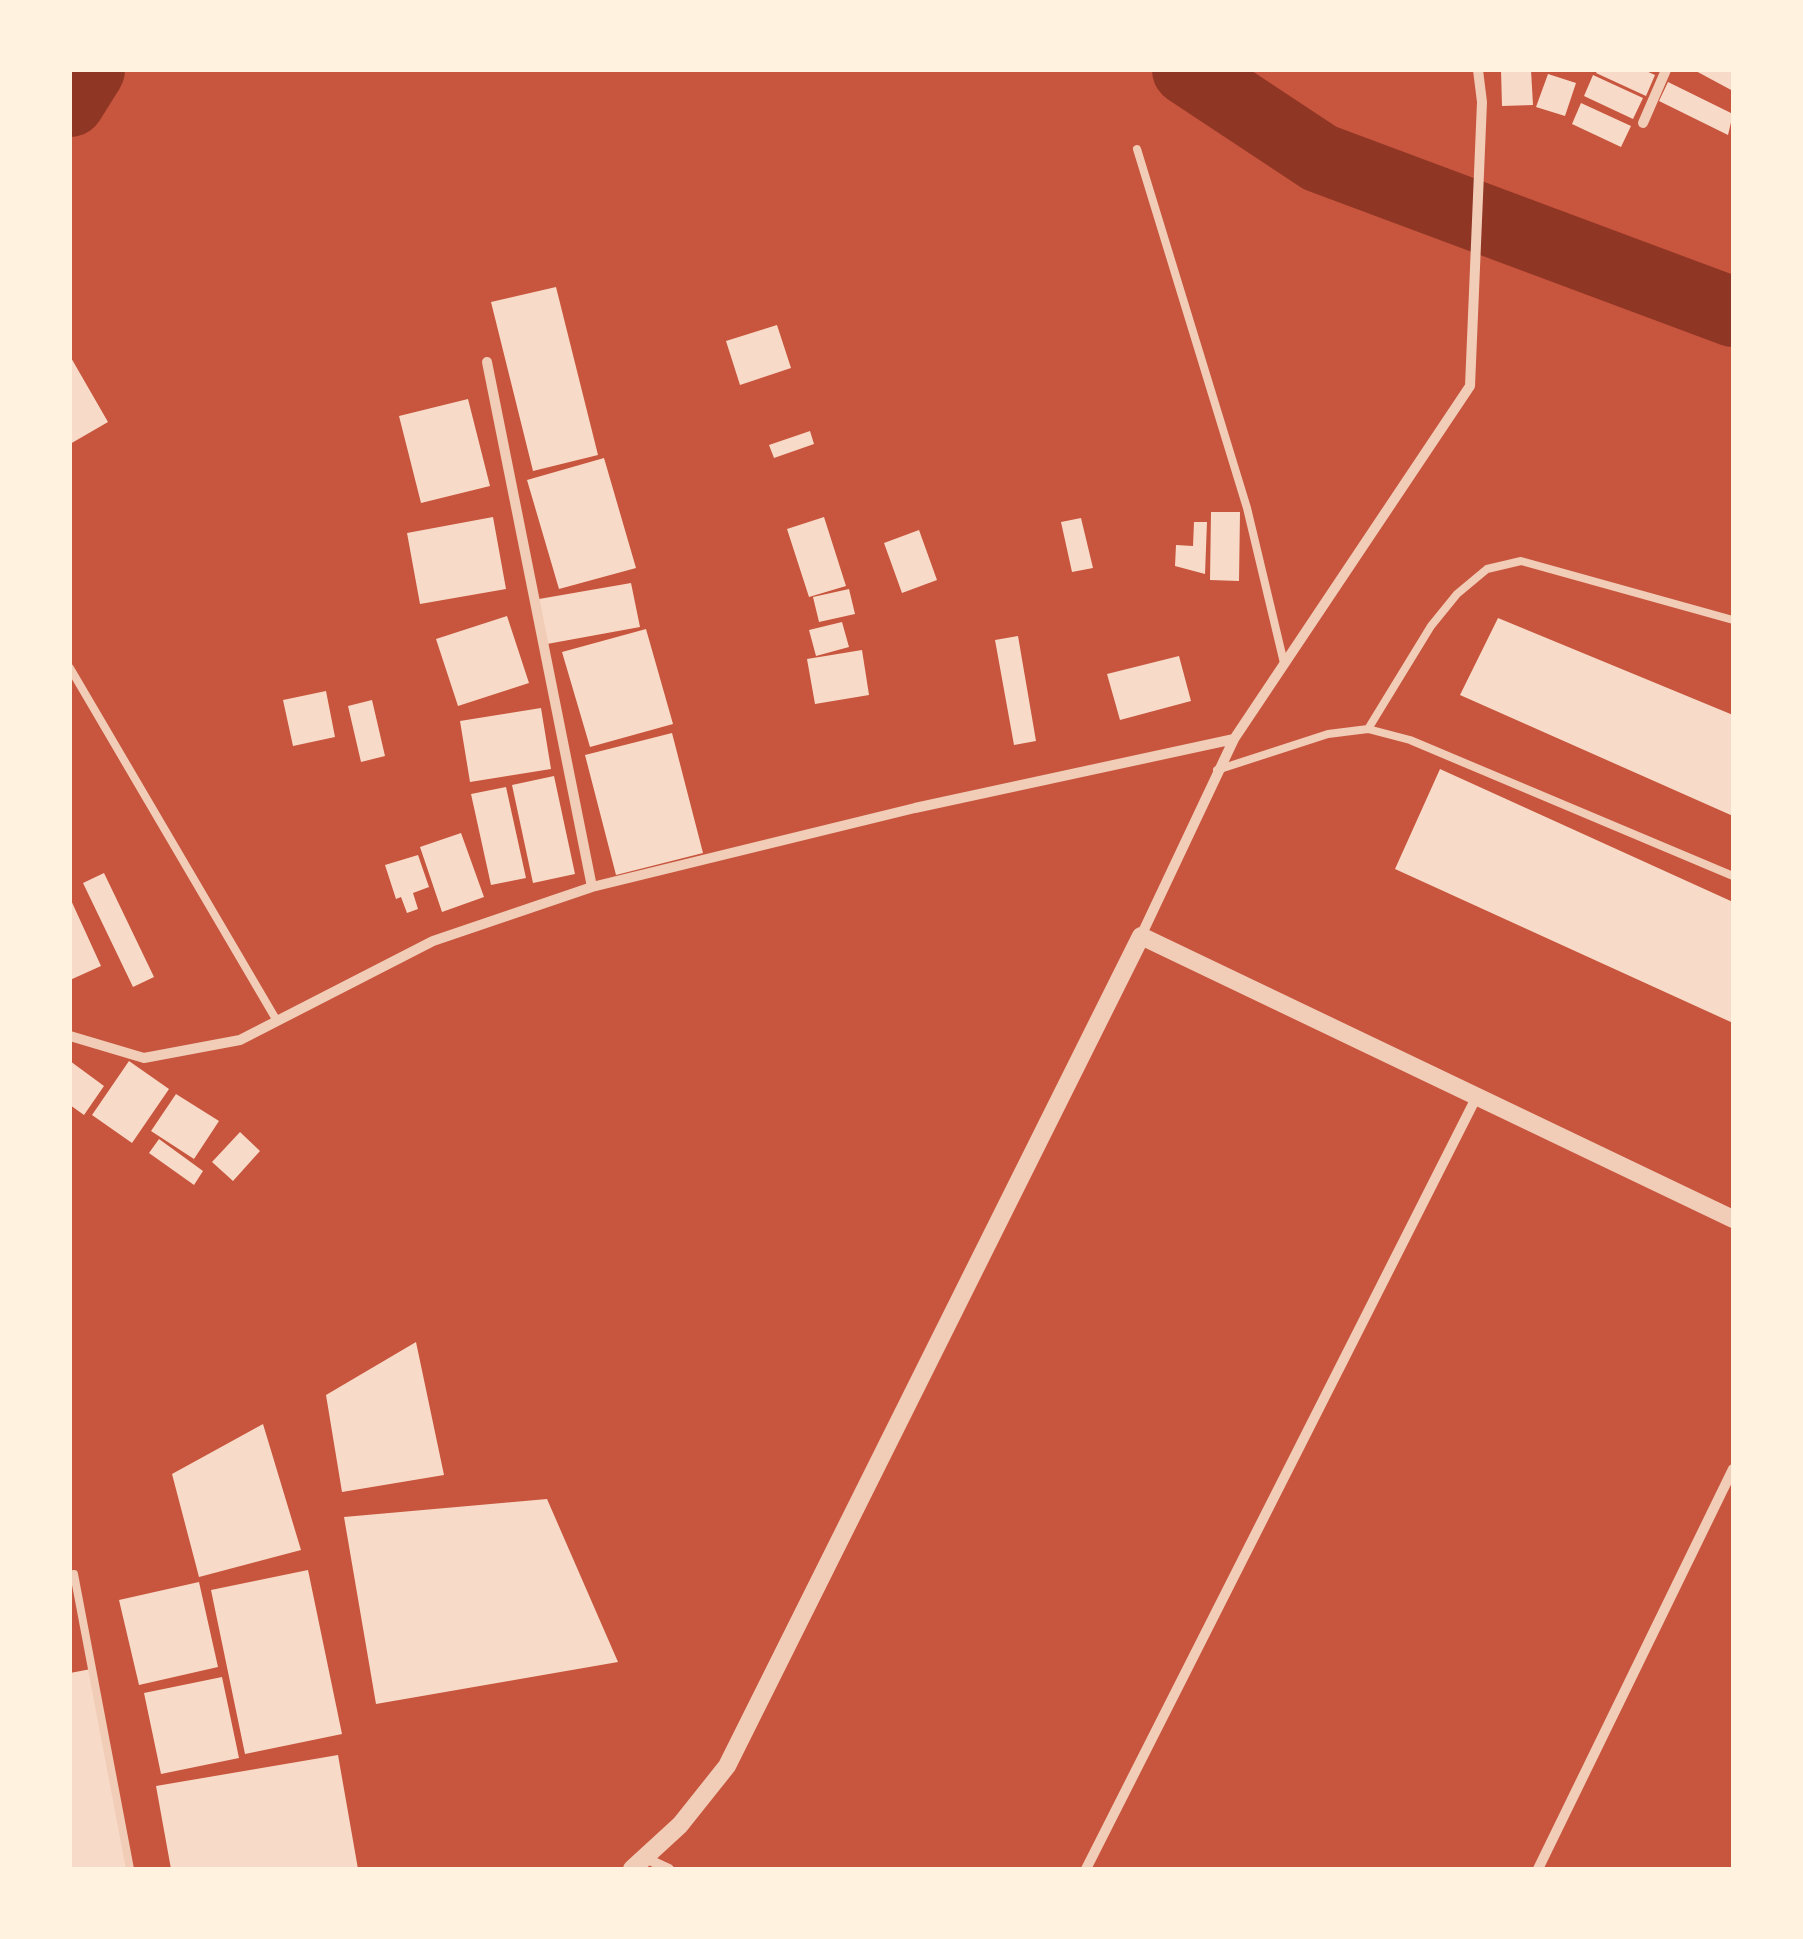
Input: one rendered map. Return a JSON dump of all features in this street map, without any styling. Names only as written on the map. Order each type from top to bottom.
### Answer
[{"type":"street","points":[[639,1864],[680,1825],[727,1766],[1141,936],[1216,770],[1470,386],[1482,102],[1478,70]]},
{"type":"street","points":[[1643,123],[1666,70]]},
{"type":"street","points":[[487,362],[592,886]]},
{"type":"street","points":[[70,1036],[144,1058],[240,1040],[433,941],[592,886],[915,808],[1234,740]]},
{"type":"street","points":[[1141,936],[1733,1219]]},
{"type":"street","points":[[1086,1869],[1476,1098]]},
{"type":"street","points":[[1538,1869],[1733,1468]]},
{"type":"street","points":[[639,1864],[669,1869]]},
{"type":"lane","points":[[1137,149],[1247,508],[1284,664]]},
{"type":"lane","points":[[1368,729],[1431,626],[1458,594],[1487,569],[1520,560],[1733,620]]},
{"type":"lane","points":[[70,668],[276,1021]]},
{"type":"lane","points":[[1216,770],[1328,734],[1368,729],[1410,740],[1733,876]]},
{"type":"lane","points":[[74,1574],[130,1869]]},
{"type":"building","points":[[1501,70],[1531,70],[1533,105],[1502,106]]},
{"type":"building","points":[[1644,70],[1655,75],[1646,96],[1596,73]]},
{"type":"building","points":[[1694,70],[1733,70],[1733,91]]},
{"type":"building","points":[[1548,74],[1576,83],[1565,116],[1536,107]]},
{"type":"building","points":[[1593,75],[1643,98],[1633,119],[1584,96]]},
{"type":"building","points":[[1668,82],[1733,114],[1728,135],[1659,101]]},
{"type":"building","points":[[1581,103],[1631,126],[1621,147],[1572,124]]},
{"type":"building","points":[[556,287],[598,455],[533,471],[491,302]]},
{"type":"building","points":[[777,325],[791,368],[740,385],[726,341]]},
{"type":"building","points":[[70,356],[108,422],[70,444]]},
{"type":"building","points":[[468,399],[490,486],[421,503],[399,416]]},
{"type":"building","points":[[810,431],[814,444],[774,458],[769,445]]},
{"type":"building","points":[[604,458],[636,568],[559,589],[527,480]]},
{"type":"building","points":[[1211,512],[1240,512],[1239,581],[1210,580]]},
{"type":"building","points":[[493,517],[506,589],[420,604],[407,533]]},
{"type":"building","points":[[824,517],[846,586],[809,597],[787,529]]},
{"type":"building","points":[[1081,518],[1093,568],[1072,572],[1061,522]]},
{"type":"building","points":[[1194,522],[1207,522],[1205,574],[1175,566],[1176,545],[1193,546]]},
{"type":"building","points":[[919,530],[937,580],[902,593],[884,543]]},
{"type":"building","points":[[631,583],[640,627],[547,644],[539,599]]},
{"type":"building","points":[[849,589],[855,614],[819,622],[813,597]]},
{"type":"building","points":[[507,616],[529,683],[458,706],[436,639]]},
{"type":"building","points":[[1498,618],[1733,715],[1733,816],[1460,695]]},
{"type":"building","points":[[842,622],[849,647],[816,656],[809,630]]},
{"type":"building","points":[[646,629],[673,724],[590,747],[562,652]]},
{"type":"building","points":[[1018,636],[1036,741],[1014,745],[995,640]]},
{"type":"building","points":[[862,650],[869,695],[815,704],[807,659]]},
{"type":"building","points":[[1179,656],[1191,701],[1120,720],[1107,674]]},
{"type":"building","points":[[326,691],[335,737],[293,746],[283,700]]},
{"type":"building","points":[[372,700],[385,756],[361,762],[348,706]]},
{"type":"building","points":[[541,708],[551,769],[470,782],[460,721]]},
{"type":"building","points":[[672,733],[703,853],[616,875],[585,755]]},
{"type":"building","points":[[1440,769],[1733,902],[1733,1023],[1395,869]]},
{"type":"building","points":[[554,776],[575,874],[533,883],[512,785]]},
{"type":"building","points":[[506,787],[526,878],[491,885],[471,794]]},
{"type":"building","points":[[461,833],[484,897],[442,912],[420,847]]},
{"type":"building","points":[[418,855],[429,887],[413,893],[418,909],[407,913],[401,897],[396,899],[385,865]]},
{"type":"building","points":[[104,873],[154,977],[133,987],[83,883]]},
{"type":"building","points":[[70,898],[101,966],[70,980]]},
{"type":"building","points":[[70,1061],[104,1086],[84,1115],[70,1105]]},
{"type":"building","points":[[129,1061],[169,1089],[132,1143],[92,1115]]},
{"type":"building","points":[[176,1094],[219,1121],[194,1159],[151,1131]]},
{"type":"building","points":[[240,1132],[260,1151],[233,1181],[212,1162]]},
{"type":"building","points":[[159,1139],[203,1171],[194,1185],[149,1153]]},
{"type":"building","points":[[416,1342],[444,1475],[342,1492],[326,1395]]},
{"type":"building","points":[[263,1424],[301,1550],[199,1577],[172,1474]]},
{"type":"building","points":[[547,1499],[618,1662],[376,1704],[344,1517]]},
{"type":"building","points":[[308,1570],[342,1734],[245,1754],[211,1590]]},
{"type":"building","points":[[199,1582],[218,1667],[139,1685],[119,1600]]},
{"type":"building","points":[[91,1669],[132,1869],[70,1869],[70,1673]]},
{"type":"building","points":[[222,1677],[239,1758],[161,1774],[144,1693]]},
{"type":"building","points":[[338,1755],[358,1869],[171,1869],[156,1786]]},
{"type":"waterway","points":[[70,102],[90,70]]},
{"type":"waterway","points":[[1187,70],[1320,158],[1733,312]]}]
